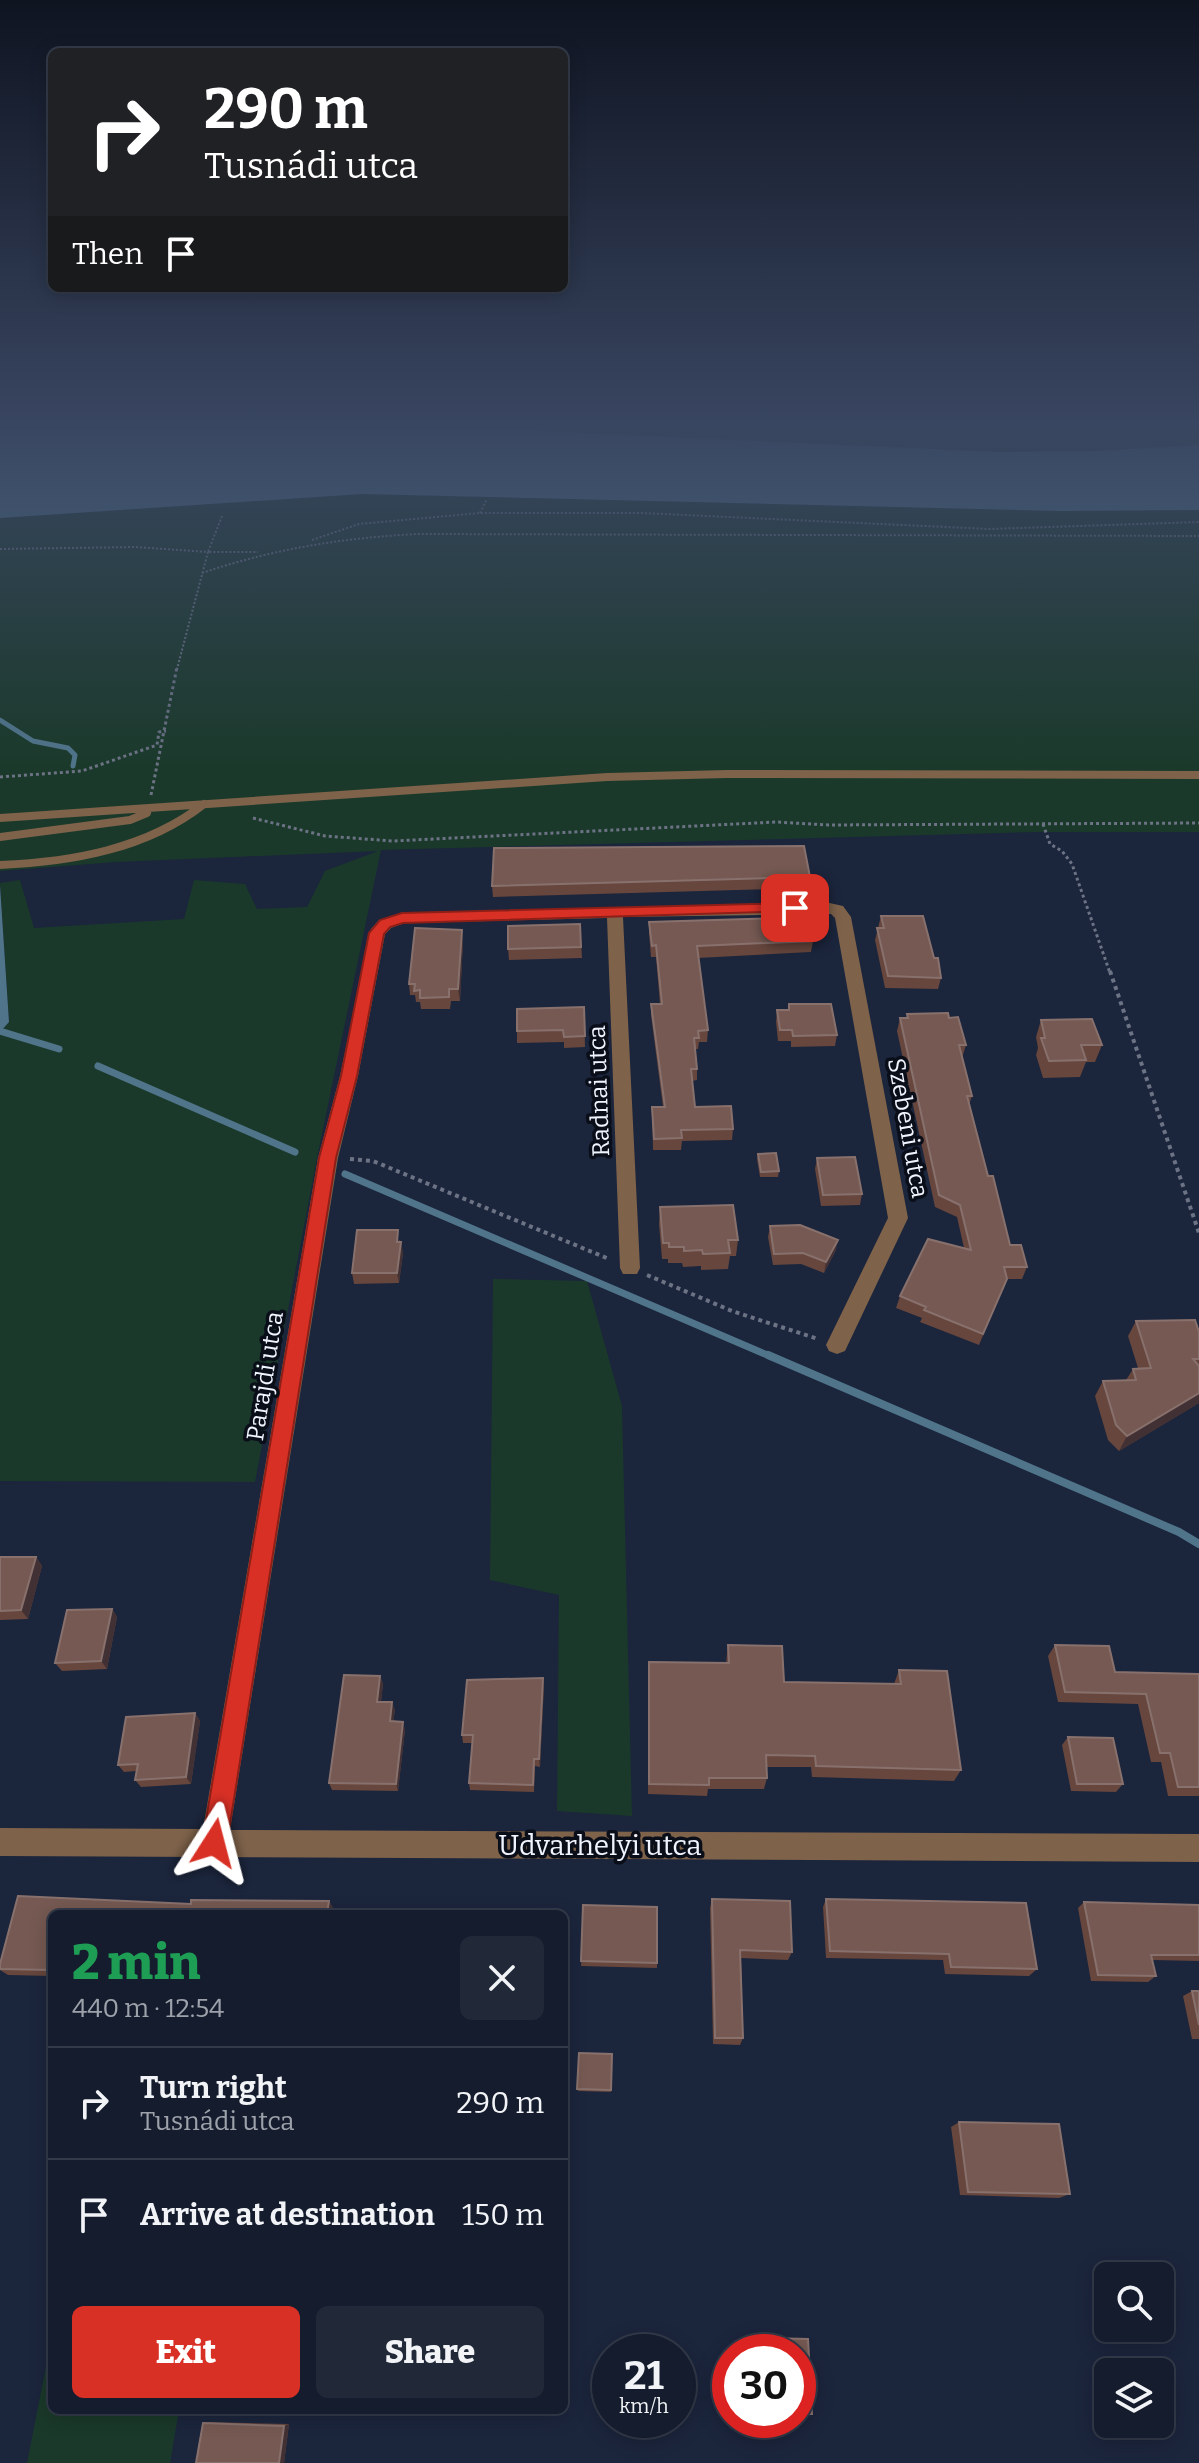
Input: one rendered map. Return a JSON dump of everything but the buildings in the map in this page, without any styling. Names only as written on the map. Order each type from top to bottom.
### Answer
[{"type":"street","name":"Szebeni utca","points":[[615,912],[825,907],[837,910],[843,917],[898,1218],[837,1345]]},
{"type":"street","name":"Parajdi utca","points":[[214,1843],[328,1158],[349,1076],[377,933],[385,924],[402,918],[615,912]]},
{"type":"street","name":"Radnai utca","points":[[615,912],[630,1268]]},
{"type":"street","name":"Udvarhelyi utca","points":[[0,1842],[1199,1848]]},
{"type":"lane","points":[[0,818],[607,777],[712,774],[1199,775]]},
{"type":"lane","points":[[0,865],[54,863],[80,856],[158,831],[182,820],[204,804]]},
{"type":"lane","points":[[0,837],[130,820],[147,813],[148,808]]},
{"type":"path","points":[[148,808],[183,638],[211,544]]},
{"type":"path","points":[[202,573],[264,552],[301,544]]},
{"type":"path","points":[[0,549],[136,547],[264,552]]},
{"type":"path","points":[[0,777],[82,771],[157,745],[159,732],[166,731]]},
{"type":"path","points":[[242,815],[325,836],[393,841],[776,822],[829,825],[1199,823]]},
{"type":"path","points":[[1042,824],[1050,844],[1062,851],[1072,864],[1084,895],[1199,1233]]},
{"type":"path","points":[[328,1158],[373,1161],[732,1311],[837,1345]]},
{"type":"green space","points":[[0,544],[1199,544],[1199,832],[1038,832],[381,850],[318,1153],[255,1482],[0,1481],[0,1032],[9,1021],[0,883],[20,880],[34,928],[184,919],[194,880],[245,884],[257,909],[307,907],[325,871],[378,851],[116,862],[0,871]]},
{"type":"green space","points":[[493,1279],[587,1281],[622,1406],[632,1816],[557,1811],[559,1595],[490,1580]]},
{"type":"green space","points":[[48,2356],[48,2414],[178,2414],[170,2463],[27,2463]]},
{"type":"water","points":[[0,885],[9,1022],[0,1032]]},
{"type":"waterway","points":[[0,720],[33,741],[68,748],[75,755],[73,766]]},
{"type":"waterway","points":[[0,1031],[59,1049]]},
{"type":"waterway","points":[[98,1066],[295,1152]]},
{"type":"waterway","points":[[345,1174],[772,1357]]},
{"type":"waterway","points":[[768,1355],[1179,1532],[1199,1544]]},
{"type":"route","points":[[214,1843],[328,1158],[349,1076],[377,933],[385,924],[402,918],[795,908]]}]
